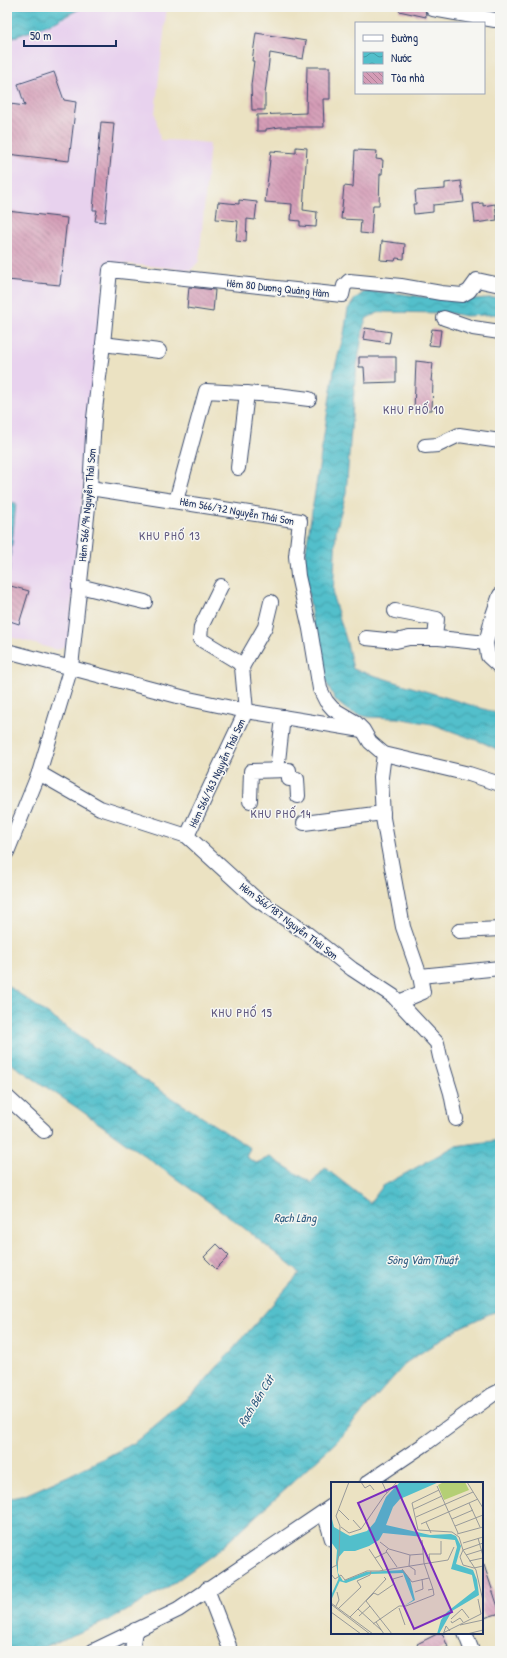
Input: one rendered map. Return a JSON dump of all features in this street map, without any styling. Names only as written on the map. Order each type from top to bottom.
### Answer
[{"type":"street","points":[[432,9],[495,20]]},
{"type":"street","name":"Hẻm 80 Dương Quảng Hàm","points":[[110,270],[342,295],[344,286],[349,280],[401,286],[441,293],[462,294],[469,291],[477,280],[500,285]]},
{"type":"street","name":"Hẻm 566/94 Nguyễn Thái Sơn","points":[[71,667],[90,488],[94,418],[110,270]]},
{"type":"street","points":[[444,318],[473,328],[500,332]]},
{"type":"street","points":[[103,344],[159,351]]},
{"type":"street","points":[[176,501],[206,391],[309,399]]},
{"type":"street","points":[[238,468],[247,393]]},
{"type":"street","points":[[425,446],[438,445],[459,435],[500,441]]},
{"type":"street","name":"Hẻm 566/72 Nguyễn Thái Sơn","points":[[90,488],[300,521],[296,556],[298,576],[310,629],[320,689],[326,701],[333,709],[355,722],[363,730]]},
{"type":"street","points":[[79,586],[144,602]]},
{"type":"street","points":[[221,586],[201,627],[200,639],[238,662],[242,667],[246,711]]},
{"type":"street","points":[[500,595],[486,643],[488,656],[500,667]]},
{"type":"street","points":[[242,667],[265,627],[272,602]]},
{"type":"street","points":[[395,612],[437,619],[435,637]]},
{"type":"street","points":[[366,638],[396,641],[409,638],[435,637],[486,643]]},
{"type":"street","points":[[7,651],[188,699],[246,711],[363,730],[370,742],[384,754],[470,774],[500,784]]},
{"type":"street","points":[[7,852],[39,773],[71,667]]},
{"type":"street","name":"Hẻm 566/163 Nguyễn Thái Sơn","points":[[187,836],[246,711]]},
{"type":"street","points":[[277,770],[284,717]]},
{"type":"street","points":[[384,754],[381,777],[383,813],[402,927],[420,976],[423,992],[399,1002]]},
{"type":"street","points":[[250,802],[252,771],[289,770],[289,779],[297,779],[298,796]]},
{"type":"street","name":"Hẻm 566/187 Nguyễn Thái Sơn","points":[[39,773],[100,808],[187,836],[256,899],[305,932],[352,969],[394,996],[437,1043],[451,1093],[456,1119]]},
{"type":"street","points":[[304,823],[383,813]]},
{"type":"street","points":[[458,931],[500,929]]},
{"type":"street","points":[[420,976],[500,968]]},
{"type":"street","points":[[7,1097],[44,1131]]},
{"type":"street","points":[[368,1482],[425,1444],[492,1395],[500,1391]]},
{"type":"street","points":[[93,1651],[178,1610],[207,1589],[328,1509],[331,1532]]},
{"type":"street","points":[[207,1589],[228,1646]]},
{"type":"street","points":[[132,1651],[135,1630]]},
{"type":"street","points":[[465,1634],[472,1651]]},
{"type":"shaded area","points":[[83,7],[167,7],[155,113],[160,140],[210,143],[199,261],[191,270],[106,262],[68,644],[57,650],[7,636],[7,40],[55,22]]},
{"type":"water","points":[[7,7],[83,7],[55,22],[7,40]]},
{"type":"water","points":[[364,292],[389,292],[423,297],[462,300],[500,297],[500,314],[466,316],[448,313],[380,312],[367,318],[364,324],[355,379],[346,493],[336,531],[333,597],[346,639],[353,669],[500,714],[500,751],[484,743],[432,724],[397,718],[368,717],[356,714],[347,710],[336,701],[324,678],[315,639],[304,562],[334,371],[344,334],[348,309],[355,299]]},
{"type":"water","points":[[7,502],[16,503],[9,573],[7,573]]},
{"type":"water","name":"Sông Vàm Thuật","points":[[7,985],[104,1054],[250,1148],[246,1157],[256,1163],[270,1157],[312,1183],[325,1168],[370,1203],[383,1186],[455,1146],[500,1140],[500,1311],[491,1313],[459,1328],[407,1362],[336,1442],[218,1551],[171,1585],[114,1618],[35,1651],[7,1651],[7,1499],[25,1495],[68,1476],[134,1443],[196,1391],[300,1273],[234,1220],[76,1107],[7,1061]]},
{"type":"building","points":[[400,7],[425,7],[426,17],[399,11]]},
{"type":"building","points":[[256,33],[306,41],[303,59],[270,53],[265,94],[265,110],[252,110],[251,85],[254,61],[252,61]]},
{"type":"building","points":[[307,67],[330,67],[330,99],[323,99],[324,127],[280,127],[266,129],[266,131],[257,131],[257,115],[306,113]]},
{"type":"building","points":[[54,72],[64,100],[76,102],[69,161],[7,154],[7,132],[10,104],[25,106],[18,84]]},
{"type":"building","points":[[101,122],[114,123],[105,222],[95,221],[97,210],[93,210]]},
{"type":"building","points":[[296,147],[307,148],[303,210],[317,212],[316,227],[300,226],[300,221],[291,220],[292,204],[265,202],[271,151],[296,153]]},
{"type":"building","points":[[355,150],[377,151],[376,159],[383,160],[382,174],[380,174],[379,205],[373,205],[371,234],[360,233],[361,220],[341,219],[344,186],[353,187]]},
{"type":"building","points":[[461,181],[464,202],[433,205],[433,212],[414,214],[413,204],[416,204],[415,191],[445,189],[445,183]]},
{"type":"building","points":[[239,200],[257,202],[255,220],[247,219],[246,242],[236,241],[238,221],[216,219],[218,202],[239,204]]},
{"type":"building","points":[[483,203],[483,206],[495,204],[497,220],[475,223],[473,204]]},
{"type":"building","points":[[7,211],[67,218],[60,285],[7,280]]},
{"type":"building","points":[[382,241],[405,244],[404,259],[396,258],[395,261],[380,260]]},
{"type":"building","points":[[189,287],[215,290],[213,312],[187,308]]},
{"type":"building","points":[[365,328],[391,332],[389,343],[363,339]]},
{"type":"building","points":[[432,329],[441,330],[439,346],[429,345]]},
{"type":"building","points":[[359,357],[396,357],[396,382],[365,383],[364,367],[359,367]]},
{"type":"building","points":[[416,361],[433,363],[431,381],[433,381],[432,410],[414,410]]},
{"type":"building","points":[[7,585],[29,591],[19,624],[7,620]]},
{"type":"building","points":[[217,1244],[229,1256],[216,1269],[204,1257]]},
{"type":"building","points":[[483,1565],[500,1613],[484,1618],[483,1614]]},
{"type":"building","points":[[437,1634],[442,1634],[448,1647],[438,1651],[420,1651],[417,1644]]},
{"type":"district","name":"KHU PHỐ 10","points":[[414,410]]},
{"type":"district","name":"KHU PHỐ 13","points":[[170,536]]},
{"type":"district","name":"KHU PHỐ 14","points":[[281,814]]},
{"type":"district","name":"KHU PHỐ 15","points":[[242,1013]]},
{"type":"water label","name":"Rạch Lăng","points":[[295,1218]]},
{"type":"water label","name":"Rạch Bến Cát","points":[[256,1401]]}]
